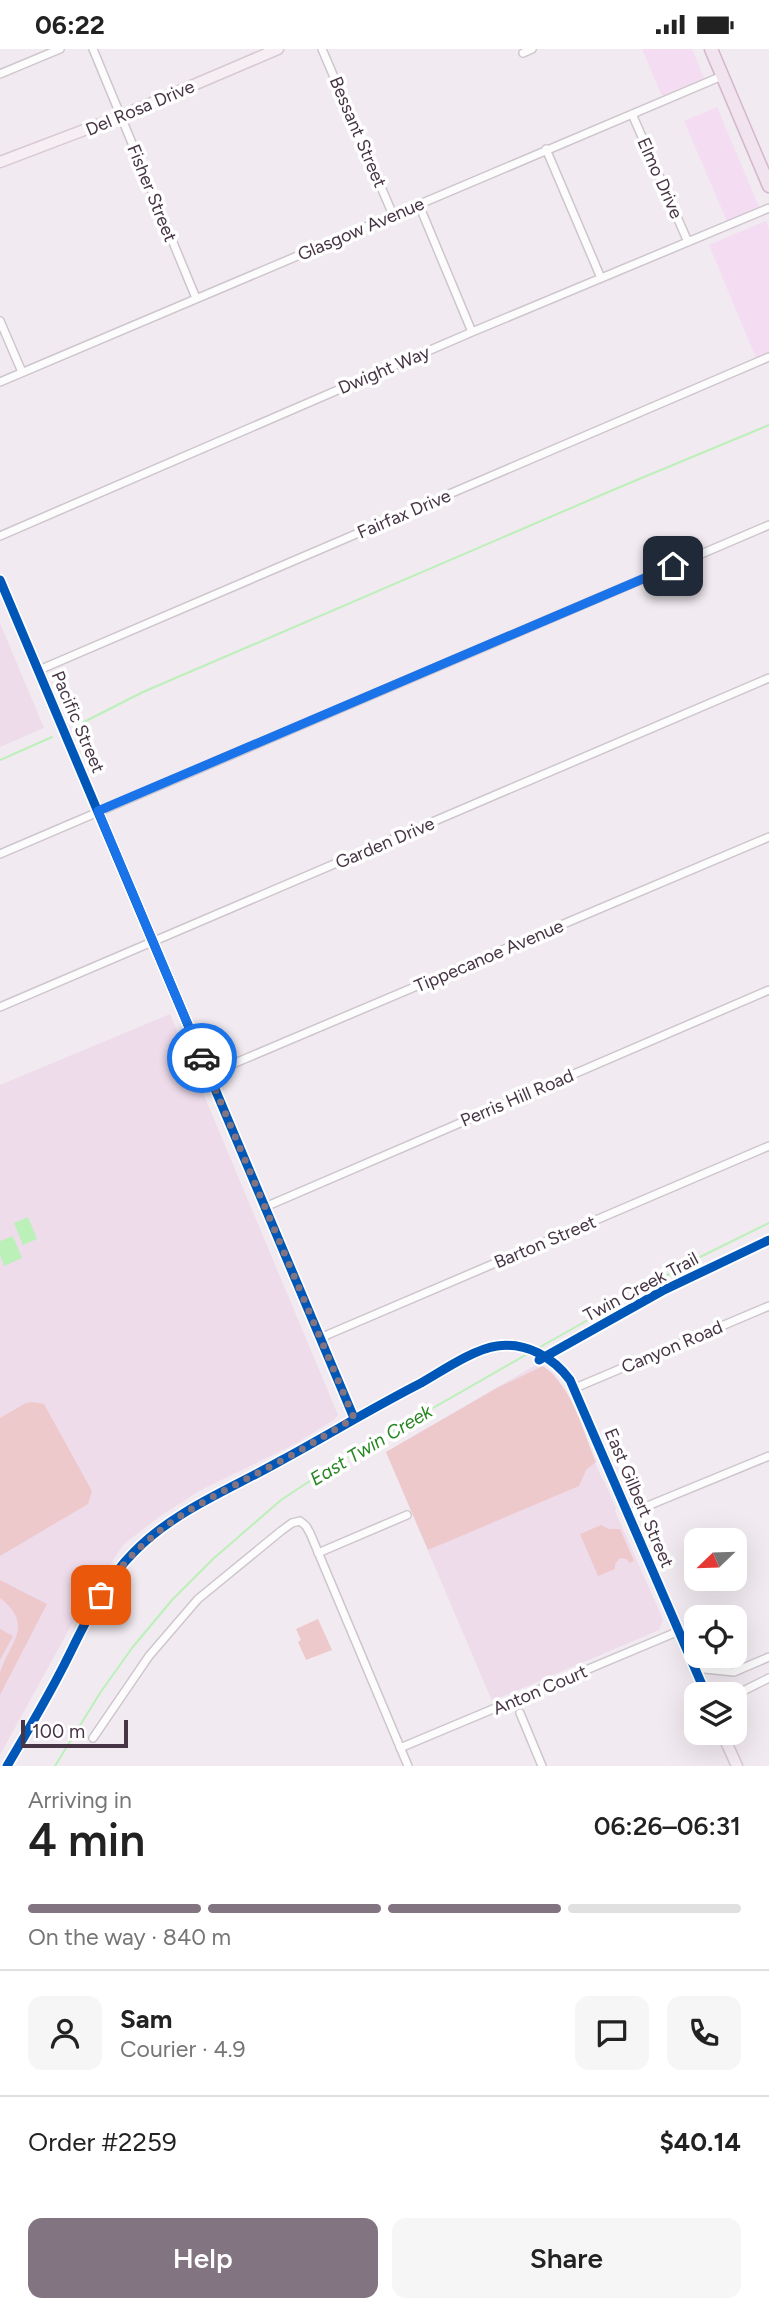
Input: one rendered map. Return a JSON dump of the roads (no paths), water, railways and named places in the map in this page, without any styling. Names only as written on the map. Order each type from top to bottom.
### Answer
[{"type":"main road","points":[[711,49],[769,186]]},
{"type":"street","points":[[0,74],[60,49]]},
{"type":"street","name":"Fisher Street","points":[[93,49],[196,298]]},
{"type":"street","name":"Del Rosa Drive","points":[[0,162],[121,116],[278,49]]},
{"type":"street","name":"Bessant Street","points":[[322,49],[393,215]]},
{"type":"street","points":[[523,53],[532,49]]},
{"type":"street","name":"Glasgow Avenue","points":[[0,382],[722,76]]},
{"type":"street","name":"Elmo Drive","points":[[632,114],[688,241]]},
{"type":"street","points":[[546,149],[601,278]]},
{"type":"street","points":[[419,205],[471,332]]},
{"type":"street","name":"Dwight Way","points":[[0,536],[471,332],[769,208]]},
{"type":"street","points":[[0,321],[22,372]]},
{"type":"street","name":"Fairfax Drive","points":[[38,670],[769,357]]},
{"type":"street","points":[[0,854],[769,525]]},
{"type":"street","name":"Pacific Street","points":[[0,580],[354,1418]]},
{"type":"street","name":"Garden Drive","points":[[0,1007],[769,678]]},
{"type":"street","name":"Tippecanoe Avenue","points":[[209,1074],[769,837]]},
{"type":"street","name":"Perris Hill Road","points":[[265,1207],[769,990]]},
{"type":"street","name":"Barton Street","points":[[320,1338],[769,1146]]},
{"type":"street","name":"Canyon Road","points":[[575,1388],[769,1306]]},
{"type":"street","name":"East Gilbert Street","points":[[354,1418],[489,1347],[513,1345],[548,1358],[564,1372],[575,1388],[684,1643]]},
{"type":"street","points":[[7,1766],[101,1595],[133,1553],[177,1517],[354,1418]]},
{"type":"street","points":[[628,1514],[769,1456]]},
{"type":"street","points":[[318,1553],[407,1515]]},
{"type":"street","points":[[93,1738],[149,1655],[198,1599],[292,1523],[300,1521],[306,1526],[318,1553],[408,1766]]},
{"type":"street","name":"Anton Court","points":[[400,1748],[679,1631]]},
{"type":"street","points":[[747,1666],[769,1657]]},
{"type":"street","points":[[695,1668],[734,1672],[743,1668]]},
{"type":"street","name":"East Gilbert Street","points":[[695,1668],[701,1682]]},
{"type":"street","points":[[747,1689],[769,1678]]},
{"type":"street","points":[[520,1713],[542,1766]]},
{"type":"street","points":[[727,1745],[737,1766]]},
{"type":"waterway","points":[[74,727],[143,692],[769,425]]},
{"type":"waterway","points":[[0,760],[52,737]]},
{"type":"waterway","name":"East Twin Creek","points":[[540,1347],[696,1259],[769,1223]]},
{"type":"waterway","name":"East Twin Creek","points":[[55,1766],[100,1693],[132,1648],[172,1600],[213,1559],[281,1500],[337,1463],[529,1353]]}]
